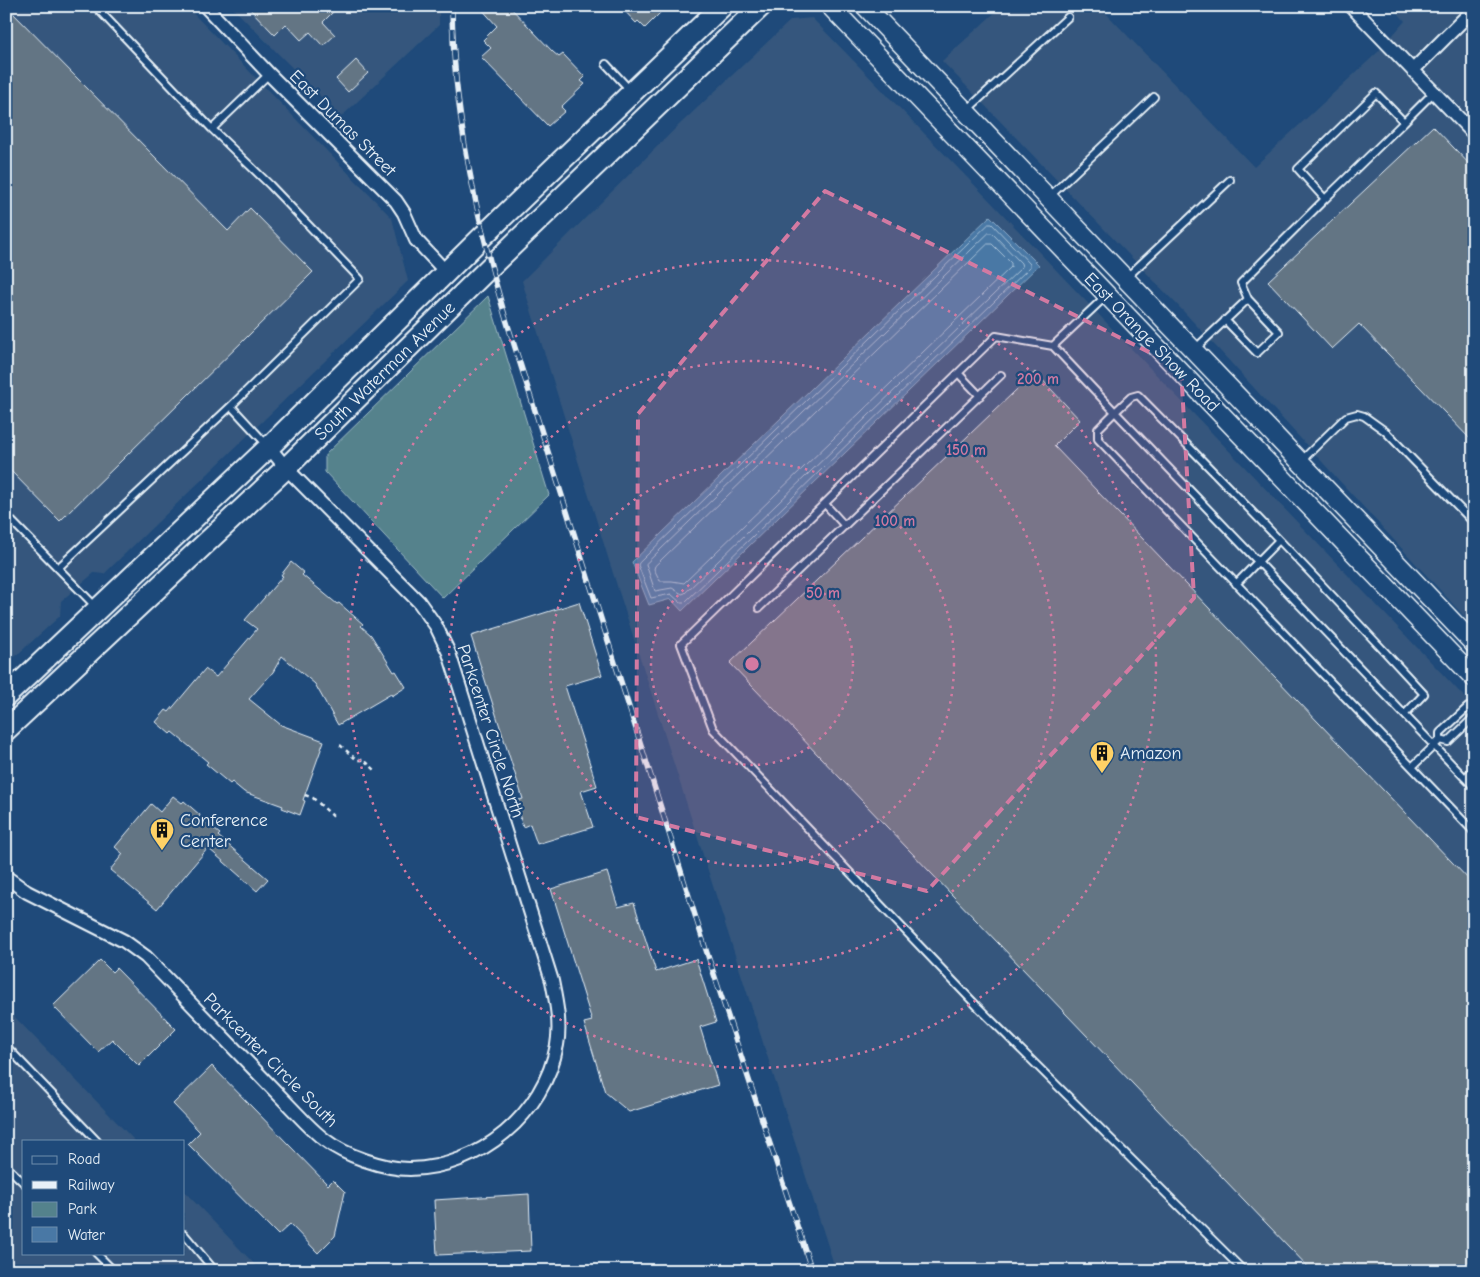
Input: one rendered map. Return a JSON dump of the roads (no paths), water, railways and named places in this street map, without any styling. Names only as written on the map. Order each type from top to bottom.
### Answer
[{"type":"main road","name":"South Waterman Avenue","points":[[6,696],[268,447],[446,272],[722,6]]},
{"type":"main road","name":"South Waterman Avenue","points":[[6,730],[286,468],[490,267],[761,6]]},
{"type":"main road","name":"East Orange Show Road","points":[[830,6],[1474,678]]},
{"type":"main road","name":"East Orange Show Road","points":[[865,6],[1474,644]]},
{"type":"main road","points":[[1107,296],[1125,279]]},
{"type":"street","name":"East Dumas Street","points":[[205,6],[269,74],[396,201],[404,213],[416,240],[446,272]]},
{"type":"street","points":[[1352,6],[1474,134]]},
{"type":"street","points":[[1413,70],[1474,10]]},
{"type":"street","name":"Parkcenter Circle North","points":[[268,447],[286,468],[419,602],[436,626],[449,653],[552,981],[558,1016],[558,1044],[545,1083]]},
{"type":"street","name":"Parkcenter Circle South","points":[[6,877],[27,892],[124,941],[146,957],[304,1122],[326,1141],[351,1155],[382,1165],[409,1169],[443,1164],[474,1154],[497,1139],[522,1117],[545,1083]]},
{"type":"lane","points":[[58,568],[232,406],[360,279],[212,129],[95,6]]},
{"type":"lane","points":[[966,112],[1068,17]]},
{"type":"lane","points":[[606,64],[633,92]]},
{"type":"lane","points":[[212,129],[269,74]]},
{"type":"lane","points":[[1225,320],[1257,352],[1279,332],[1248,299],[1241,283],[1434,92]]},
{"type":"lane","points":[[1325,200],[1298,169],[1376,93],[1404,122]]},
{"type":"lane","points":[[1048,198],[1154,97]]},
{"type":"lane","points":[[1125,279],[1230,180]]},
{"type":"lane","points":[[1053,346],[1107,296]]},
{"type":"lane","points":[[1194,350],[1248,299]]},
{"type":"lane","points":[[1244,1271],[977,1006],[713,729],[681,644],[996,336],[1053,346],[1368,678],[1405,714],[1438,740],[1465,778],[1474,787]]},
{"type":"lane","points":[[958,373],[980,396]]},
{"type":"lane","points":[[759,608],[1001,375]]},
{"type":"lane","points":[[1405,714],[1424,694],[1328,589],[1138,395],[1131,397],[1098,429],[1098,439],[1474,832]]},
{"type":"lane","points":[[232,406],[268,447]]},
{"type":"lane","points":[[1300,462],[1346,417],[1357,414],[1364,416],[1385,431],[1474,523]]},
{"type":"lane","points":[[824,504],[845,526]]},
{"type":"lane","points":[[6,515],[99,609]]},
{"type":"lane","points":[[1236,584],[1279,540]]},
{"type":"lane","points":[[1412,767],[1468,707],[1474,705]]},
{"type":"lane","points":[[1438,740],[1448,742],[1474,717]]},
{"type":"lane","points":[[1465,778],[1474,769]]},
{"type":"lane","points":[[6,1046],[96,1140]]},
{"type":"lane","points":[[6,1166],[22,1181]]},
{"type":"lane","points":[[185,1235],[215,1271]]},
{"type":"lane","points":[[97,1254],[114,1271]]},
{"type":"water","points":[[990,216],[1039,265],[682,611],[671,599],[649,605],[632,562]]},
{"type":"railway","points":[[452,6],[457,85],[468,163],[494,278],[707,953],[812,1271]]},
{"type":"place","name":"Amazon","points":[[1102,774]]},
{"type":"place","name":"Conference Center","points":[[162,851]]}]
